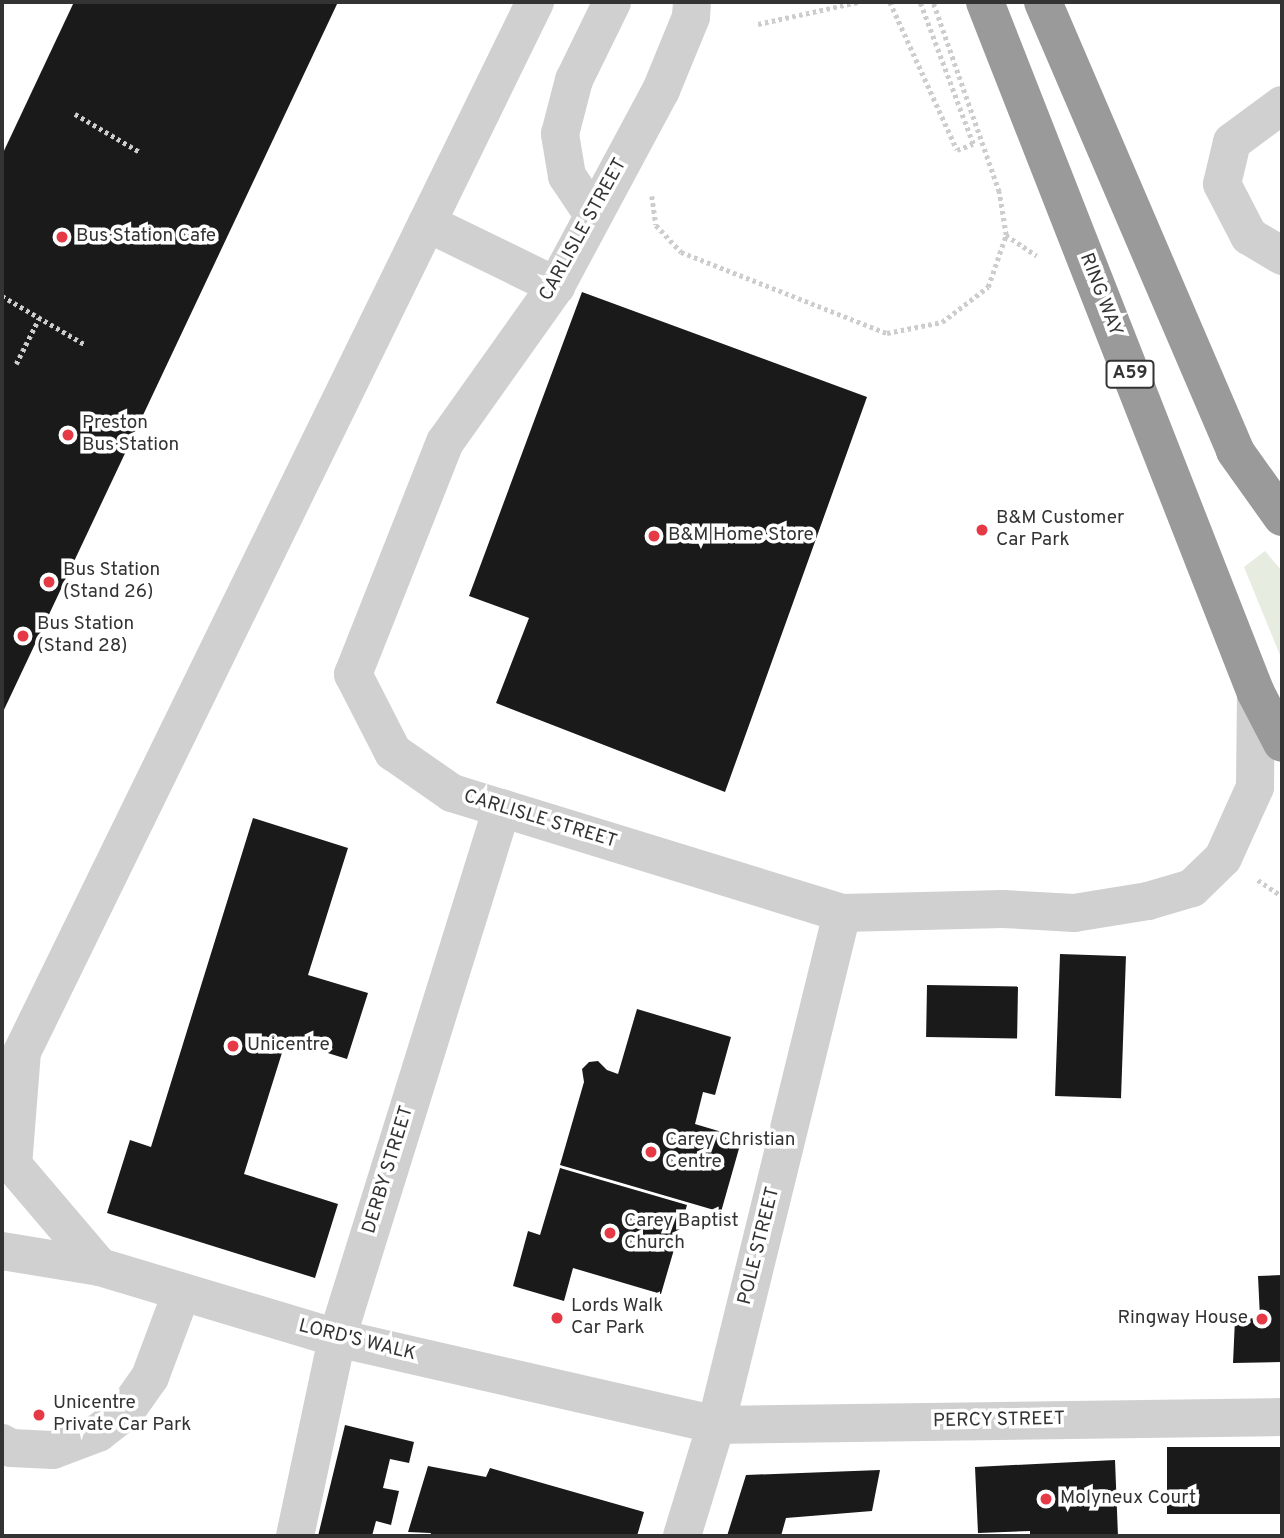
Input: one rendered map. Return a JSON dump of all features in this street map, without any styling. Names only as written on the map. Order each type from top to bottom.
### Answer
[{"type":"highway","name":"RING WAY","points":[[985,2],[1255,693],[1282,743]]},
{"type":"highway","points":[[1043,2],[1235,451],[1282,517]]},
{"type":"street","points":[[100,1267],[6,1160],[10,1082],[22,1052],[535,2]]},
{"type":"street","name":"CARLISLE STREET","points":[[692,2],[691,17],[661,90],[556,286],[445,442],[353,674],[393,752],[453,793],[842,913],[1003,909],[1074,912],[1148,901],[1192,888],[1223,858],[1255,788],[1255,693]]},
{"type":"street","points":[[593,215],[567,176],[560,134],[574,79],[611,5]]},
{"type":"street","points":[[1282,105],[1232,142],[1222,184],[1249,236],[1282,256]]},
{"type":"street","points":[[427,223],[556,286]]},
{"type":"street","name":"DERBY STREET","points":[[295,1536],[337,1338],[502,807]]},
{"type":"street","name":"POLE STREET","points":[[682,1536],[716,1425],[842,913]]},
{"type":"street","name":"LORD'S WALK","points":[[2,1251],[100,1267],[181,1294],[337,1338],[716,1425]]},
{"type":"street","points":[[2,1443],[11,1448],[52,1450],[98,1433],[126,1411],[150,1377],[181,1294]]},
{"type":"street","name":"PERCY STREET","points":[[716,1425],[1282,1417]]},
{"type":"path","points":[[758,23],[858,2]]},
{"type":"path","points":[[890,2],[957,150],[973,144],[920,2]]},
{"type":"path","points":[[651,186],[656,225],[681,253],[887,333],[942,321],[989,287],[1006,235],[999,192],[933,2]]},
{"type":"path","points":[[75,114],[140,152]]},
{"type":"path","points":[[2,296],[84,344]]},
{"type":"path","points":[[16,364],[39,318]]},
{"type":"shaded area","points":[[1265,551],[1282,571],[1282,660],[1244,567]]},
{"type":"building","name":"Preston Bus Station","points":[[74,2],[338,2],[2,714],[2,155]]},
{"type":"building","name":"B&M Home Store","points":[[582,292],[867,397],[725,792],[496,703],[529,618],[469,596]]},
{"type":"building","name":"Unicentre","points":[[253,818],[348,848],[308,975],[368,993],[347,1059],[286,1040],[244,1174],[338,1204],[315,1278],[107,1213],[130,1140],[151,1147]]},
{"type":"building","points":[[1060,954],[1126,956],[1121,1098],[1055,1096]]},
{"type":"building","points":[[927,985],[1018,987],[1017,1039],[926,1037]]},
{"type":"building","points":[[637,1009],[731,1037],[715,1095],[703,1092],[695,1124],[742,1138],[721,1212],[560,1165],[584,1082],[582,1069],[589,1062],[598,1061],[607,1070],[618,1074]]},
{"type":"building","name":"Carey Baptist Church","points":[[560,1168],[687,1205],[661,1294],[573,1268],[564,1301],[513,1286],[528,1231],[540,1235]]},
{"type":"building","name":"Ringway House","points":[[1282,1275],[1282,1362],[1233,1363],[1235,1319],[1260,1318],[1258,1276]]},
{"type":"building","points":[[345,1425],[414,1442],[409,1463],[390,1459],[383,1488],[399,1491],[391,1525],[376,1521],[372,1536],[318,1536]]},
{"type":"building","points":[[1167,1447],[1282,1447],[1282,1514],[1167,1514]]},
{"type":"building","name":"Molyneux Court","points":[[1115,1460],[1118,1536],[1030,1536],[1030,1531],[978,1533],[975,1467]]},
{"type":"building","points":[[428,1466],[486,1477],[490,1468],[644,1512],[637,1536],[430,1536],[431,1533],[408,1532]]},
{"type":"building","points":[[880,1470],[872,1511],[786,1518],[781,1536],[727,1536],[746,1475]]},
{"type":"place","name":"Bus Station Cafe","points":[[62,237]]},
{"type":"place","name":"Preston Bus Station","points":[[68,435]]},
{"type":"place","name":"B&M Customer Car Park","points":[[982,530]]},
{"type":"place","name":"B&M Home Store","points":[[654,536]]},
{"type":"place","name":"Bus Station (Stand 26)","points":[[49,582]]},
{"type":"place","name":"Bus Station (Stand 28)","points":[[23,636]]},
{"type":"place","name":"Unicentre","points":[[233,1046]]},
{"type":"place","name":"Carey Christian Centre","points":[[651,1152]]},
{"type":"place","name":"Carey Baptist Church","points":[[610,1233]]},
{"type":"place","name":"Lords Walk Car Park","points":[[557,1318]]},
{"type":"place","name":"Ringway House","points":[[1262,1319]]},
{"type":"place","name":"Unicentre Private Car Park","points":[[39,1415]]},
{"type":"place","name":"Molyneux Court","points":[[1046,1499]]}]
